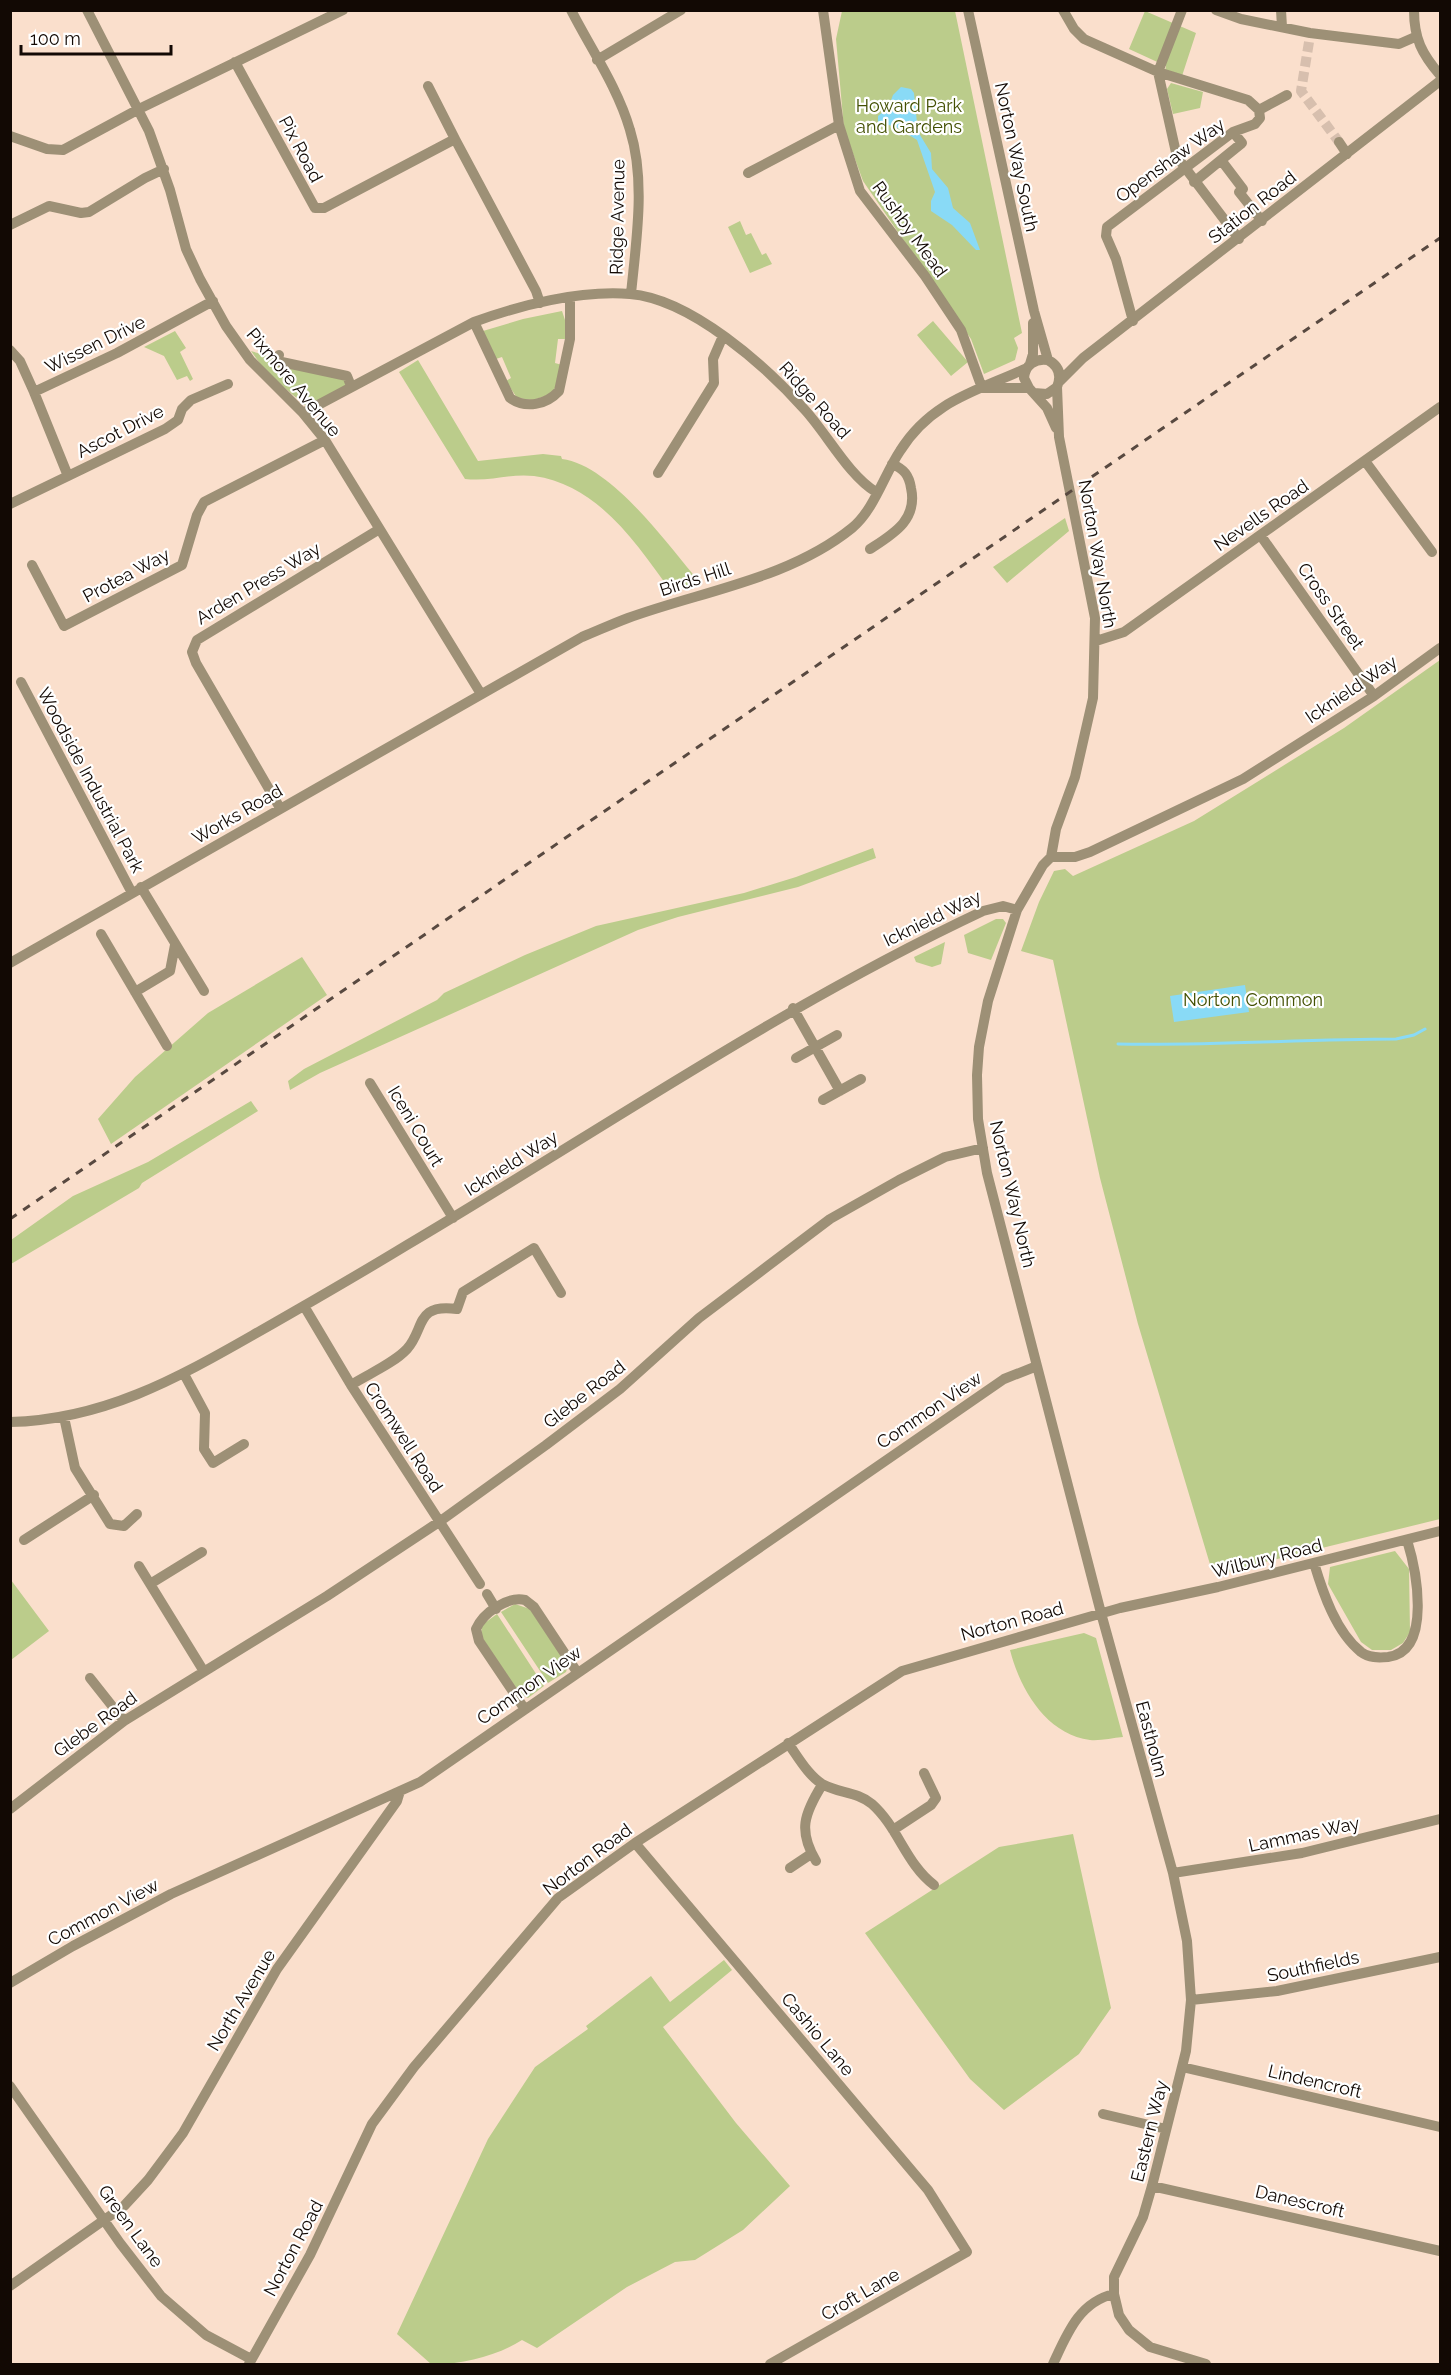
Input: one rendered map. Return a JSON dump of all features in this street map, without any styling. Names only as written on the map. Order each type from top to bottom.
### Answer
[{"type":"street","name":"Pixmore Avenue","points":[[87,10],[139,109],[164,170],[186,249],[213,301],[250,360],[303,413],[325,440],[378,530],[481,694]]},
{"type":"street","name":"Ridge Avenue","points":[[571,10],[623,110],[635,152],[637,232],[631,294]]},
{"type":"street","points":[[597,60],[681,10]]},
{"type":"street","name":"Rushby Mead","points":[[823,10],[839,125],[860,191],[925,276],[961,330],[982,388]]},
{"type":"street","name":"Norton Way South","points":[[968,10],[1034,311],[1051,362]]},
{"type":"street","name":"Openshaw Way","points":[[1063,10],[1074,29],[1084,39],[1158,72],[1248,100],[1259,110],[1257,122],[1233,132],[1107,227],[1106,236],[1116,259],[1133,321]]},
{"type":"street","points":[[1182,10],[1158,72],[1177,158],[1239,239]]},
{"type":"street","points":[[1216,10],[1244,15],[1309,38],[1399,44],[1415,37]]},
{"type":"street","points":[[1281,10],[1282,27]]},
{"type":"street","points":[[1414,10],[1415,37],[1425,57],[1440,75]]},
{"type":"street","points":[[10,136],[47,150],[63,150],[139,109],[337,12]]},
{"type":"street","name":"Pix Road","points":[[235,62],[315,208],[324,208],[455,139]]},
{"type":"street","name":"Station Road","points":[[1058,384],[1083,358],[1440,81]]},
{"type":"street","points":[[428,87],[536,291],[540,303]]},
{"type":"street","points":[[1259,110],[1287,94]]},
{"type":"street","points":[[748,173],[839,125]]},
{"type":"street","points":[[1194,182],[1242,143],[1233,132]]},
{"type":"street","points":[[1339,142],[1347,153]]},
{"type":"street","points":[[1221,160],[1243,189],[1239,192],[1262,221]]},
{"type":"street","points":[[10,225],[49,206],[81,213],[89,212],[145,178],[164,170]]},
{"type":"street","name":"Ridge Road","points":[[303,413],[474,322],[540,303],[631,294],[652,298],[676,308],[723,336],[776,378],[807,412],[854,471],[876,492]]},
{"type":"street","points":[[474,322],[510,398],[526,404],[542,404],[559,391],[570,339],[570,299]]},
{"type":"street","name":"Wissen Drive","points":[[10,350],[20,361],[34,392],[117,353],[213,301]]},
{"type":"street","name":"Norton Way South","points":[[1028,366],[1033,354],[1034,311]]},
{"type":"street","points":[[658,473],[714,383],[713,359],[723,336]]},
{"type":"street","points":[[279,356],[277,361],[347,376],[351,386]]},
{"type":"street","name":"Station Road","points":[[1051,362],[1083,358]]},
{"type":"street","points":[[1042,359],[1051,362],[1058,368],[1058,384],[1047,394],[1031,391],[1024,378],[1028,366],[1042,359]]},
{"type":"street","name":"Birds Hill","points":[[481,694],[582,637],[628,618],[736,583],[807,556],[853,527],[864,514],[909,438],[938,409],[1028,366]]},
{"type":"street","name":"Ascot Drive","points":[[34,392],[68,476],[165,429],[178,420],[182,409],[191,400],[228,384]]},
{"type":"street","name":"Norton Way North","points":[[1058,384],[1059,437],[1092,599],[1096,641],[1093,698],[1075,777],[1056,829],[1051,857],[1043,865],[1017,910],[992,985],[979,1047],[977,1105],[983,1148],[1101,1613]]},
{"type":"street","name":"Birds Hill","points":[[982,388],[1031,391]]},
{"type":"street","name":"Norton Way North","points":[[1031,391],[1047,408],[1059,437]]},
{"type":"street","name":"Nevells Road","points":[[1096,641],[1124,632],[1440,407]]},
{"type":"street","name":"Protea Way","points":[[32,566],[64,626],[182,565],[197,515],[204,502],[325,440]]},
{"type":"street","points":[[1365,461],[1432,552]]},
{"type":"street","points":[[870,549],[899,529],[911,509],[912,494],[909,478],[901,468],[892,465]]},
{"type":"street","points":[[10,504],[68,476]]},
{"type":"street","name":"Arden Press Way","points":[[280,808],[196,663],[192,652],[197,640],[378,530]]},
{"type":"street","name":"Cross Street","points":[[1261,536],[1374,696]]},
{"type":"street","name":"Icknield Way","points":[[1051,857],[1075,857],[1090,852],[1226,788],[1374,696],[1440,648]]},
{"type":"street","name":"Woodside Industrial Park","points":[[21,682],[136,890],[175,945],[204,992]]},
{"type":"street","name":"Works Road","points":[[10,963],[481,694]]},
{"type":"street","name":"Icknield Way","points":[[10,1422],[64,1417],[113,1405],[184,1374],[453,1218],[793,1008],[983,911],[1003,906],[1017,910]]},
{"type":"street","points":[[101,934],[167,1046]]},
{"type":"street","points":[[135,992],[170,971],[175,945]]},
{"type":"street","points":[[793,1008],[840,1091]]},
{"type":"street","points":[[796,1058],[837,1035]]},
{"type":"street","points":[[823,1100],[861,1079]]},
{"type":"street","name":"Iceni Court","points":[[370,1083],[453,1218]]},
{"type":"street","name":"Glebe Road","points":[[10,1809],[123,1721],[327,1596],[439,1522],[611,1396],[707,1312],[830,1220],[899,1180],[945,1157],[983,1148]]},
{"type":"street","points":[[351,1385],[407,1349],[426,1315],[442,1309],[457,1309],[462,1292],[534,1248],[561,1293]]},
{"type":"street","name":"Cromwell Road","points":[[304,1306],[351,1385],[480,1584]]},
{"type":"street","name":"Common View","points":[[10,1983],[73,1946],[171,1894],[420,1782],[524,1708],[1004,1379],[1037,1365]]},
{"type":"street","points":[[184,1374],[205,1413],[204,1449],[213,1463],[244,1444]]},
{"type":"street","points":[[64,1417],[75,1468],[94,1495],[110,1524],[124,1526],[137,1514]]},
{"type":"street","points":[[24,1540],[94,1495]]},
{"type":"street","name":"Wilbury Road","points":[[1101,1613],[1440,1531]]},
{"type":"street","points":[[1314,1563],[1323,1593],[1349,1639],[1362,1653],[1376,1658],[1393,1656],[1409,1647],[1416,1632],[1416,1569],[1407,1540]]},
{"type":"street","points":[[150,1584],[202,1552]]},
{"type":"street","points":[[139,1566],[203,1670]]},
{"type":"street","points":[[487,1594],[496,1609]]},
{"type":"street","points":[[524,1708],[479,1641],[476,1629],[479,1621],[496,1609],[510,1600],[525,1600],[534,1607],[577,1672]]},
{"type":"street","name":"Norton Road","points":[[250,2362],[310,2255],[372,2124],[414,2067],[558,1898],[635,1843],[902,1671],[1101,1613]]},
{"type":"street","name":"Eastholm","points":[[1101,1613],[1173,1873]]},
{"type":"street","points":[[90,1678],[123,1721]]},
{"type":"street","points":[[788,1743],[822,1785],[853,1793],[871,1803],[893,1830],[911,1861],[934,1885]]},
{"type":"street","points":[[893,1830],[931,1805],[936,1798],[924,1773]]},
{"type":"street","points":[[789,1868],[814,1857],[805,1842],[804,1828],[807,1812],[822,1785]]},
{"type":"street","name":"North Avenue","points":[[10,2286],[124,2206],[148,2180],[183,2133],[277,1969],[397,1801],[400,1791]]},
{"type":"street","name":"Lammas Way","points":[[1173,1873],[1302,1853],[1440,1819]]},
{"type":"street","name":"Cashio Lane","points":[[635,1843],[928,2190],[967,2252]]},
{"type":"street","name":"Eastern Way","points":[[1114,2294],[1114,2277],[1143,2217],[1182,2067],[1191,2000],[1187,1941],[1173,1873]]},
{"type":"street","name":"Southfields","points":[[1191,2000],[1277,1991],[1440,1957]]},
{"type":"street","name":"Lindencroft","points":[[1182,2067],[1440,2127]]},
{"type":"street","name":"Green Lane","points":[[10,2086],[106,2219],[120,2243],[161,2296],[206,2335],[250,2362]]},
{"type":"street","points":[[1103,2114],[1166,2129]]},
{"type":"street","name":"Danescroft","points":[[1152,2186],[1320,2222],[1440,2251]]},
{"type":"street","name":"Croft Lane","points":[[770,2364],[967,2252]]},
{"type":"street","points":[[1053,2364],[1080,2313],[1098,2298],[1114,2294],[1119,2315],[1129,2330],[1150,2346],[1187,2362],[1206,2364]]},
{"type":"green space","name":"Howard Park and Gardens","points":[[842,11],[955,11],[1022,333],[1014,338],[1018,348],[1015,360],[984,374],[971,339],[863,181],[844,129],[836,39]]},
{"type":"green space","points":[[1145,11],[1196,33],[1182,76],[1165,71],[1166,66],[1129,49]]},
{"type":"green space","points":[[1171,83],[1203,92],[1200,108],[1173,114],[1167,89]]},
{"type":"green space","points":[[740,221],[746,235],[751,233],[762,255],[766,253],[772,264],[750,273],[728,227]]},
{"type":"green space","points":[[562,311],[566,323],[565,339],[558,339],[555,363],[562,365],[557,385],[551,394],[533,400],[517,398],[506,381],[511,378],[502,357],[496,359],[483,331],[523,319]]},
{"type":"green space","points":[[933,321],[968,362],[951,376],[917,335]]},
{"type":"green space","points":[[175,331],[186,348],[180,352],[193,379],[190,381],[187,376],[177,380],[164,356],[144,347]]},
{"type":"green space","points":[[251,351],[345,379],[348,386],[307,407],[266,372]]},
{"type":"green space","points":[[418,360],[478,461],[543,454],[561,456],[562,459],[580,464],[598,474],[633,505],[666,541],[698,583],[671,591],[629,535],[613,518],[596,503],[557,482],[525,475],[465,479],[399,372]]},
{"type":"green space","points":[[1065,518],[1069,531],[1007,583],[993,567]]},
{"type":"green space","name":"Norton Common","points":[[1440,660],[1440,1519],[1245,1567],[1245,1572],[1212,1571],[1138,1324],[1100,1178],[1053,960],[1021,951],[1039,902],[1054,871],[1065,869],[1073,876],[1194,821],[1344,728]]},
{"type":"green space","points":[[873,848],[876,858],[798,887],[678,917],[638,930],[320,1073],[290,1090],[288,1081],[304,1069],[437,1000],[444,993],[525,955],[596,926],[744,893],[796,877]]},
{"type":"green space","points":[[996,919],[1003,919],[1006,923],[991,960],[968,953],[964,935]]},
{"type":"green space","points":[[945,942],[941,964],[932,967],[916,962],[914,957]]},
{"type":"green space","points":[[302,957],[327,995],[111,1144],[98,1119],[135,1077],[208,1013]]},
{"type":"green space","points":[[251,1101],[258,1111],[142,1183],[139,1188],[11,1264],[11,1240],[73,1196],[148,1162]]},
{"type":"green space","points":[[1395,1551],[1409,1569],[1410,1632],[1403,1643],[1391,1650],[1372,1650],[1361,1642],[1328,1584],[1330,1567]]},
{"type":"green space","points":[[11,1580],[49,1631],[11,1660]]},
{"type":"green space","points":[[515,1604],[530,1609],[568,1666],[566,1672],[548,1683],[501,1612]]},
{"type":"green space","points":[[497,1614],[544,1686],[528,1698],[520,1694],[481,1636],[482,1625]]},
{"type":"green space","points":[[1084,1633],[1096,1638],[1123,1737],[1090,1740],[1060,1729],[1037,1707],[1028,1694],[1010,1650]]},
{"type":"green space","points":[[1073,1834],[1111,2008],[1079,2054],[1004,2110],[970,2079],[865,1933],[999,1847]]},
{"type":"green space","points":[[724,1960],[732,1970],[663,2027],[736,2123],[790,2186],[743,2230],[695,2260],[675,2262],[627,2287],[537,2348],[522,2340],[501,2351],[478,2358],[454,2363],[431,2364],[397,2334],[488,2139],[535,2067],[588,2029],[586,2026],[651,1976],[670,2002]]},
{"type":"water","points":[[901,87],[911,89],[914,93],[917,123],[920,135],[931,153],[932,169],[948,188],[953,208],[970,223],[980,250],[976,250],[952,225],[931,211],[931,201],[935,192],[917,140],[896,127],[878,122],[878,116],[888,108],[893,95]]},
{"type":"water","points":[[1245,985],[1249,1012],[1174,1022],[1170,996]]},
{"type":"waterway","points":[[1118,1044],[1396,1039],[1414,1035],[1425,1029]]},
{"type":"tunnel","points":[[1309,42],[1301,91],[1339,142]]},
{"type":"railway","points":[[10,1219],[1440,238]]}]
